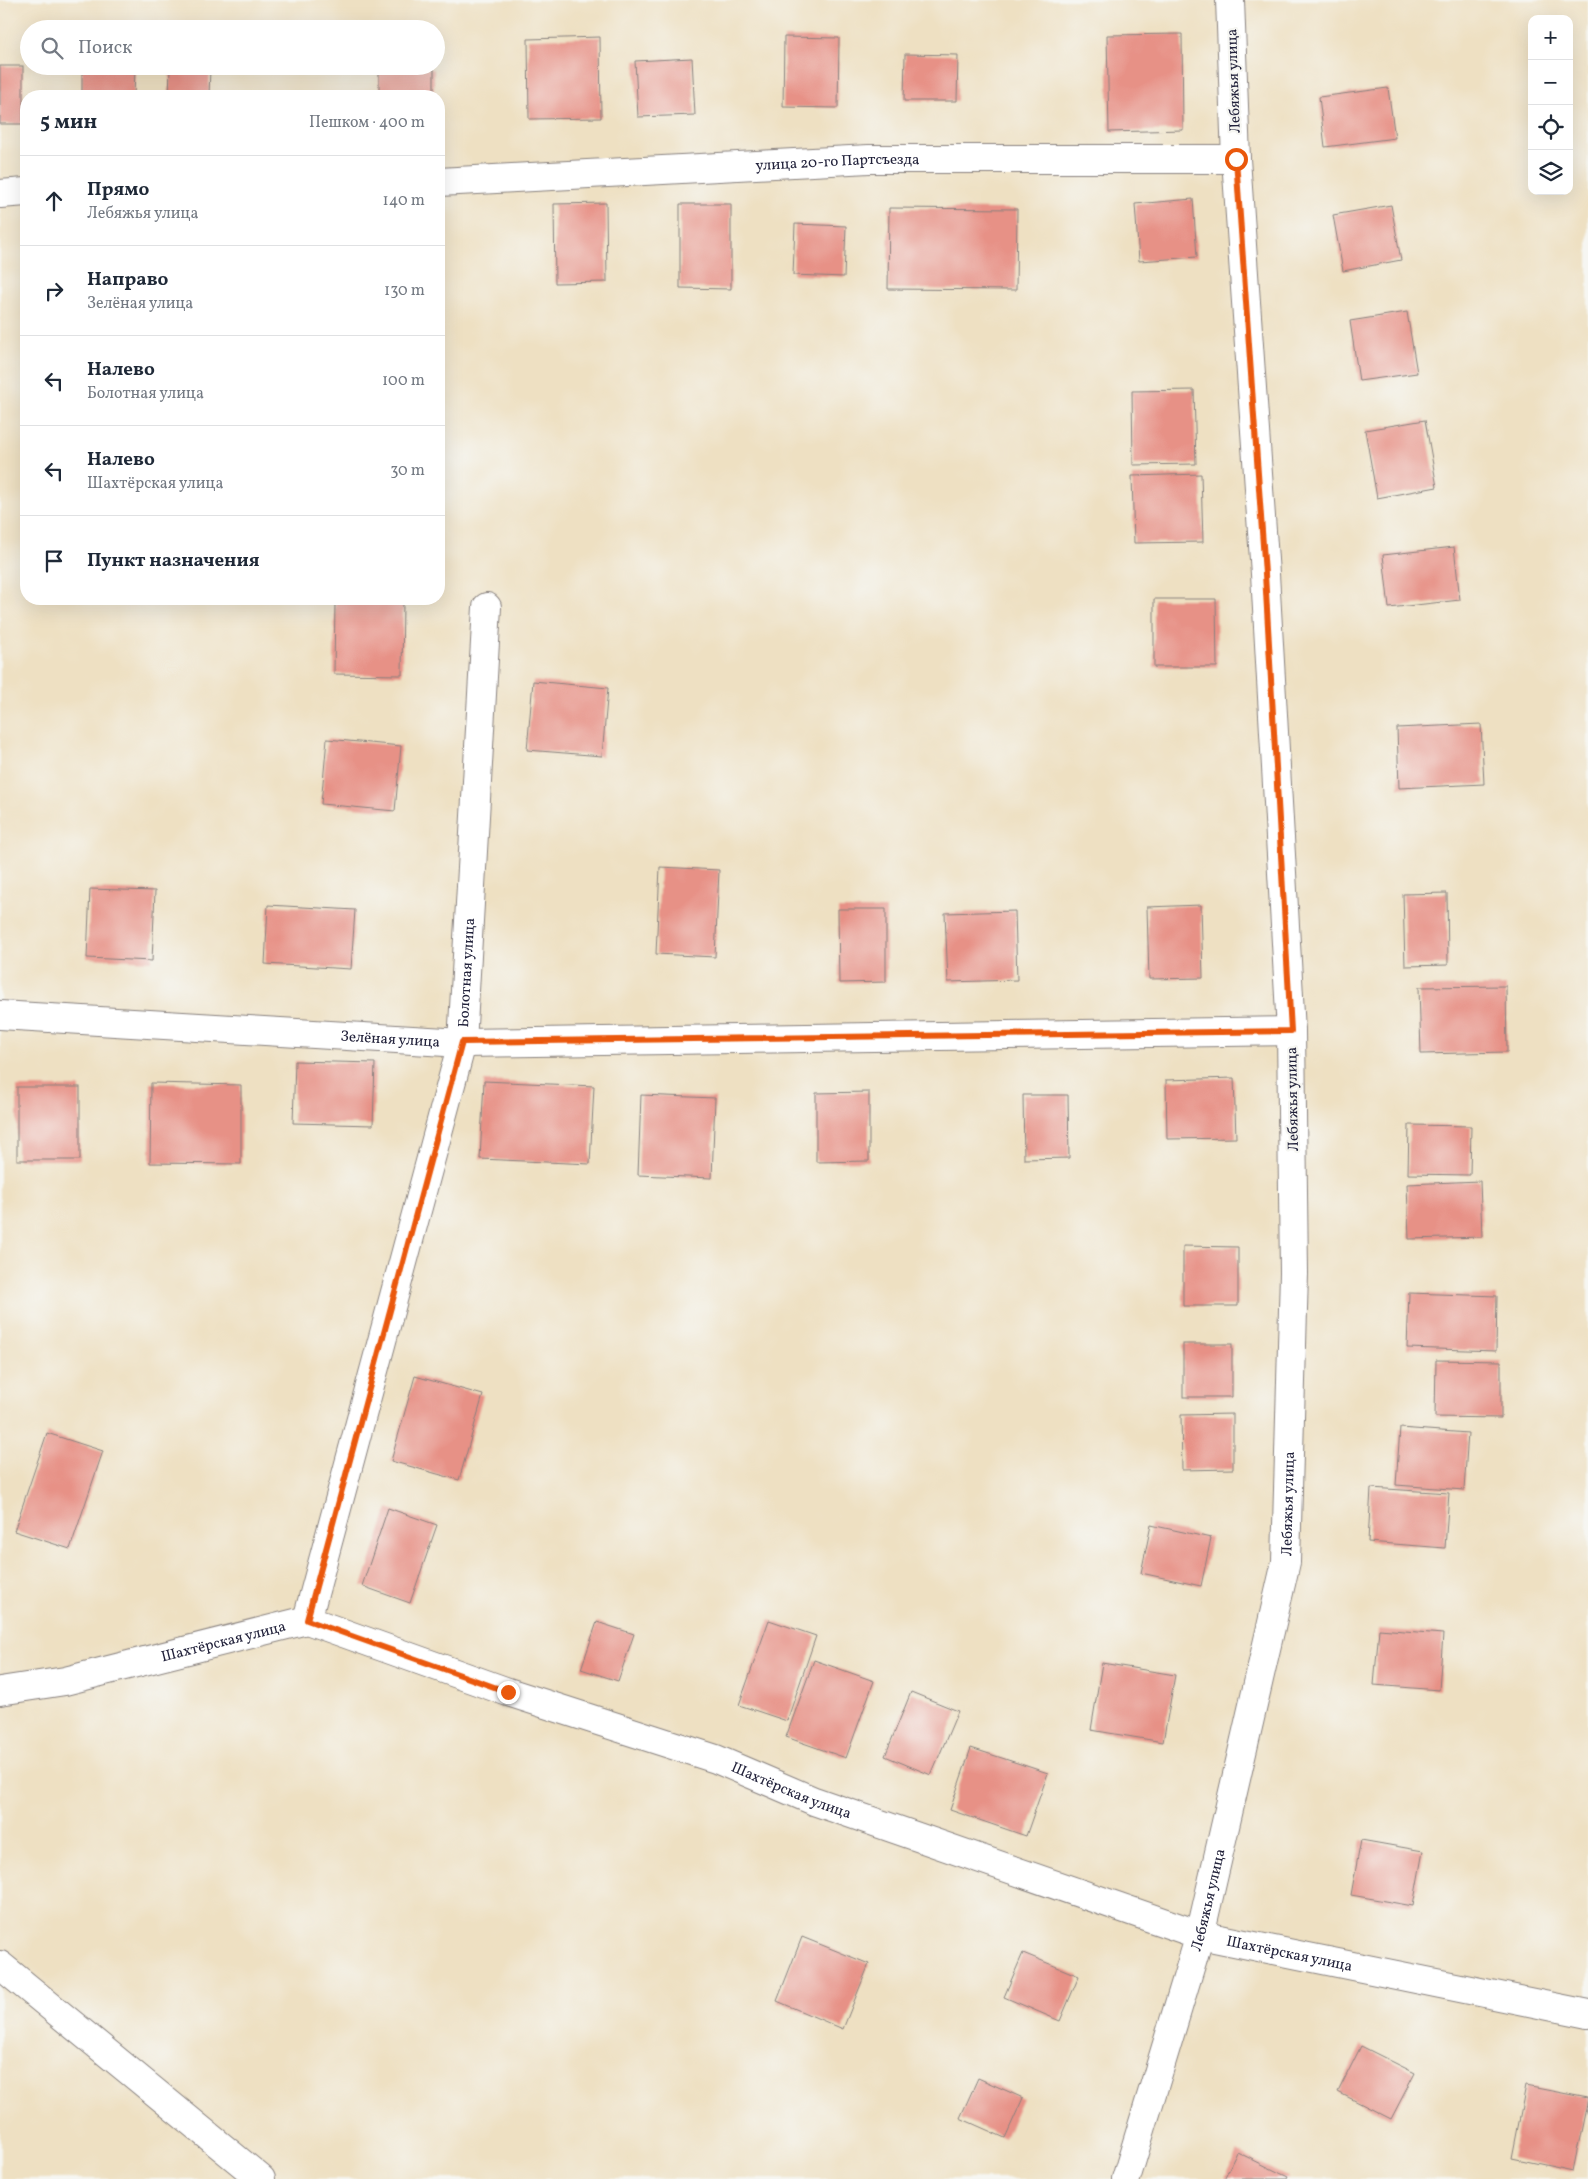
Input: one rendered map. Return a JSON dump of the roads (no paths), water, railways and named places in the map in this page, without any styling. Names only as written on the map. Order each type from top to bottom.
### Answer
[{"type":"street","name":"Лебяжья улица","points":[[1126,2179],[1200,1935],[1286,1562],[1294,1272],[1291,1031],[1266,584],[1236,159],[1230,0]]},
{"type":"street","name":"улица 20-го Партсъезда","points":[[445,182],[869,159],[1236,159]]},
{"type":"street","points":[[0,194],[20,192]]},
{"type":"street","name":"Болотная улица","points":[[307,1620],[462,1042],[487,607]]},
{"type":"street","name":"Зелёная улица","points":[[0,1015],[462,1042],[1291,1031]]},
{"type":"street","name":"Шахтёрская улица","points":[[0,1691],[65,1681],[307,1620],[508,1692],[716,1759],[814,1801],[1200,1935],[1588,2014]]},
{"type":"street","points":[[0,1965],[261,2179]]}]
